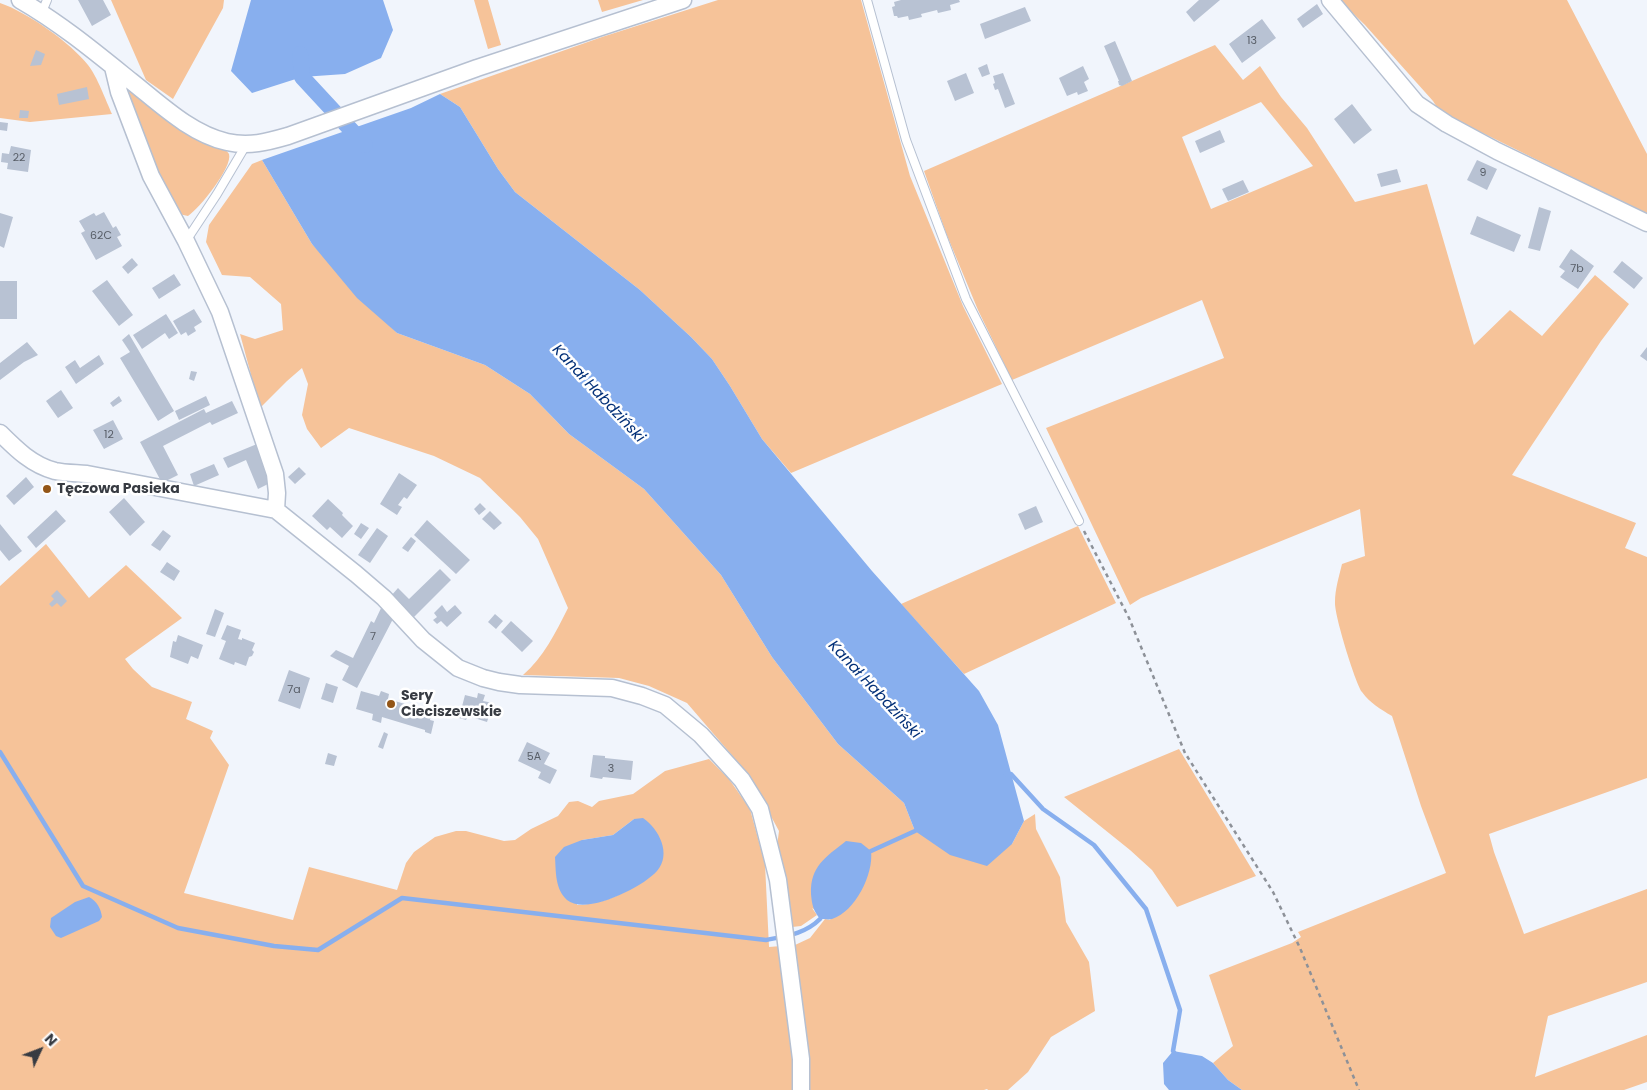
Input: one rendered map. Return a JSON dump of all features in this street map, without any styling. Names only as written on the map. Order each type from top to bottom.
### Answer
[{"type":"street","points":[[20,0],[44,6],[113,67],[195,129],[227,142],[246,145],[260,144],[288,136],[486,65],[683,0]]},
{"type":"street","points":[[1330,0],[1417,104],[1446,124],[1497,151],[1647,223]]},
{"type":"street","points":[[113,67],[119,92],[151,176],[186,241],[220,312],[275,474],[276,510]]},
{"type":"street","points":[[0,433],[22,454],[37,464],[56,471],[86,474],[276,510],[384,598],[423,640],[458,668],[483,678],[520,685],[612,688],[666,705],[701,735],[724,760],[742,780],[760,809],[778,880],[801,1059],[801,1090]]},
{"type":"lane","points":[[866,0],[906,140],[966,299],[1079,521]]},
{"type":"lane","points":[[186,241],[246,145]]},
{"type":"path","points":[[1079,521],[1129,618],[1185,753],[1272,892],[1297,942],[1359,1090]]},
{"type":"shaded area","points":[[111,0],[224,0],[223,8],[173,99],[146,80]]},
{"type":"shaded area","points":[[474,0],[488,0],[501,45],[488,49]]},
{"type":"shaded area","points":[[598,0],[643,0],[602,12]]},
{"type":"shaded area","points":[[718,0],[861,0],[910,176],[963,306],[1002,384],[791,473],[762,439],[712,359],[640,290],[515,192],[498,169],[460,107],[440,94],[602,37]]},
{"type":"shaded area","points":[[1339,0],[1567,0],[1647,154],[1647,214],[1440,112],[1433,101],[1365,25]]},
{"type":"shaded area","points":[[0,3],[23,13],[71,47],[95,75],[112,114],[30,122],[0,118]]},
{"type":"shaded area","points":[[1215,45],[1243,80],[1260,66],[1281,97],[1307,128],[1355,202],[1427,184],[1474,345],[1510,310],[1542,336],[1595,275],[1629,304],[1601,341],[1512,475],[1636,523],[1625,548],[1647,557],[1647,778],[1489,834],[1524,934],[1647,889],[1647,982],[1548,1016],[1535,1077],[1647,1035],[1647,1082],[1624,1090],[1242,1090],[1228,1080],[1213,1063],[1233,1046],[1209,975],[1292,943],[1301,937],[1298,932],[1446,873],[1421,806],[1392,716],[1372,703],[1362,692],[1341,633],[1335,597],[1342,564],[1365,556],[1360,509],[1141,598],[1130,605],[1046,428],[1224,358],[1202,300],[1012,380],[978,310],[946,233],[924,171]],"holes":[[[1261,102],[1313,166],[1211,209],[1182,137]]]},
{"type":"shaded area","points":[[127,88],[175,126],[224,148],[229,154],[229,160],[221,177],[207,197],[188,216],[179,214],[168,198],[125,91]]},
{"type":"shaded area","points":[[262,160],[312,244],[397,333],[485,365],[530,394],[569,434],[644,489],[721,575],[772,657],[838,744],[904,803],[915,831],[1012,844],[1024,821],[1035,814],[1036,829],[1060,877],[1066,922],[1089,962],[1095,1011],[1051,1037],[1028,1072],[1008,1090],[804,1090],[806,1039],[795,945],[810,938],[825,919],[831,920],[812,908],[817,915],[801,926],[792,927],[777,846],[779,831],[748,774],[687,703],[649,686],[619,678],[523,675],[543,653],[568,608],[538,539],[520,517],[480,478],[434,456],[349,428],[321,448],[307,429],[302,415],[308,384],[302,368],[260,408],[240,334],[255,339],[283,330],[281,304],[250,277],[222,275],[206,242],[209,225],[252,164]]},
{"type":"shaded area","points":[[1078,526],[1116,603],[964,674],[901,604]]},
{"type":"shaded area","points":[[46,544],[89,598],[126,565],[182,618],[125,659],[152,687],[192,702],[186,719],[213,731],[210,738],[229,765],[184,893],[293,920],[309,867],[397,890],[406,863],[414,852],[435,837],[456,831],[466,831],[504,841],[515,840],[531,829],[558,816],[569,802],[578,801],[592,807],[599,801],[633,794],[665,771],[709,759],[729,779],[750,809],[765,864],[769,947],[781,946],[795,1090],[0,1090],[0,586]],"holes":[[[634,819],[657,870],[620,894],[599,902],[577,905],[582,840],[613,835]]]},
{"type":"shaded area","points":[[1179,749],[1256,876],[1177,907],[1152,870],[1064,797]]},
{"type":"water","points":[[251,0],[383,0],[393,30],[381,58],[345,74],[302,77],[252,93],[231,71]]},
{"type":"water","points":[[440,94],[460,107],[498,169],[515,192],[640,290],[712,359],[762,439],[872,571],[979,691],[998,725],[1024,821],[1012,844],[987,866],[950,855],[915,831],[904,803],[838,744],[772,657],[721,575],[644,489],[569,434],[530,394],[485,365],[397,333],[357,298],[312,244],[262,160],[411,108]]},
{"type":"water","points":[[643,818],[654,829],[662,842],[663,857],[657,871],[640,885],[614,898],[587,904],[576,904],[567,900],[558,886],[555,857],[564,847],[582,840],[613,835],[634,819]]},
{"type":"water","points":[[846,841],[861,843],[871,851],[866,881],[848,909],[832,919],[820,919],[814,910],[812,901],[811,884],[813,876],[826,857]]},
{"type":"water","points":[[89,897],[100,908],[102,917],[99,921],[61,938],[56,936],[50,927],[51,918],[75,902]]},
{"type":"water","points":[[1173,1051],[1202,1056],[1213,1063],[1228,1080],[1242,1090],[1169,1090],[1164,1084],[1163,1063]]},
{"type":"building","points":[[78,0],[103,0],[111,15],[92,26]]},
{"type":"building","points":[[901,0],[959,0],[960,2],[950,5],[951,10],[938,13],[937,10],[921,14],[922,17],[909,20],[908,16],[898,18],[894,16],[892,7],[895,6],[894,2]]},
{"type":"building","points":[[1199,0],[1220,0],[1194,22],[1186,12]]},
{"type":"building","points":[[1317,4],[1323,14],[1303,28],[1297,19]]},
{"type":"building","points":[[1025,7],[1031,21],[985,39],[980,24]]},
{"type":"building","points":[[1262,19],[1276,38],[1242,63],[1229,44]]},
{"type":"building","points":[[1115,41],[1132,81],[1122,86],[1119,85],[1104,46]]},
{"type":"building","points":[[36,50],[45,54],[41,65],[30,66]]},
{"type":"building","points":[[987,64],[990,74],[982,77],[978,68]]},
{"type":"building","points":[[1083,66],[1089,79],[1084,82],[1088,91],[1078,95],[1077,92],[1067,96],[1059,78]]},
{"type":"building","points":[[966,73],[974,93],[955,101],[947,81]]},
{"type":"building","points":[[1003,73],[1015,104],[1005,108],[998,89],[995,90],[993,84],[995,83],[993,76]]},
{"type":"building","points":[[87,87],[89,99],[59,105],[57,94]]},
{"type":"building","points":[[1352,104],[1372,130],[1354,144],[1334,119]]},
{"type":"building","points":[[20,110],[29,111],[28,118],[19,118]]},
{"type":"building","points":[[0,122],[8,123],[7,131],[0,130]]},
{"type":"building","points":[[1220,130],[1225,142],[1200,153],[1195,141]]},
{"type":"building","points":[[11,146],[31,150],[28,172],[7,169],[8,163],[1,162],[2,153],[9,154]]},
{"type":"building","points":[[1477,160],[1497,169],[1487,190],[1467,180]]},
{"type":"building","points":[[1397,169],[1401,182],[1381,187],[1377,174]]},
{"type":"building","points":[[1243,180],[1249,192],[1228,201],[1222,189]]},
{"type":"building","points":[[1539,207],[1551,211],[1540,251],[1528,248]]},
{"type":"building","points":[[104,212],[113,228],[116,226],[121,235],[117,237],[122,246],[96,260],[81,233],[85,231],[79,221],[94,213],[96,216]]},
{"type":"building","points":[[0,213],[13,217],[4,248],[0,246]]},
{"type":"building","points":[[1477,216],[1521,235],[1514,252],[1470,234]]},
{"type":"building","points":[[1571,249],[1594,266],[1578,289],[1560,277],[1565,271],[1559,267]]},
{"type":"building","points":[[132,258],[138,265],[128,274],[122,267]]},
{"type":"building","points":[[1622,261],[1643,278],[1634,289],[1613,272]]},
{"type":"building","points":[[174,274],[181,285],[159,299],[152,288]]},
{"type":"building","points":[[107,280],[133,315],[119,326],[92,291]]},
{"type":"building","points":[[0,281],[17,281],[17,319],[0,319]]},
{"type":"building","points":[[194,309],[202,322],[194,327],[196,331],[188,336],[186,332],[181,335],[173,321]]},
{"type":"building","points":[[166,314],[178,333],[169,339],[165,333],[142,349],[133,335]]},
{"type":"building","points":[[129,334],[174,411],[158,421],[120,358],[130,352],[122,340]]},
{"type":"building","points":[[27,342],[38,355],[24,362],[0,380],[0,363]]},
{"type":"building","points":[[1647,347],[1647,361],[1640,356]]},
{"type":"building","points":[[99,355],[104,364],[76,384],[65,367],[75,360],[80,368]]},
{"type":"building","points":[[191,371],[197,372],[194,381],[189,379]]},
{"type":"building","points":[[61,390],[73,408],[58,418],[46,401]]},
{"type":"building","points":[[119,396],[122,401],[113,407],[110,403]]},
{"type":"building","points":[[206,396],[210,405],[179,420],[175,411]]},
{"type":"building","points":[[232,401],[238,413],[212,425],[210,422],[163,446],[178,475],[162,483],[140,442],[204,409],[206,413]]},
{"type":"building","points":[[113,420],[123,439],[104,449],[93,430]]},
{"type":"building","points":[[257,444],[270,483],[258,489],[246,460],[228,468],[223,458]]},
{"type":"building","points":[[214,464],[219,475],[194,486],[190,474]]},
{"type":"building","points":[[299,467],[306,474],[295,484],[288,477]]},
{"type":"building","points":[[399,473],[417,485],[407,499],[404,497],[398,505],[402,507],[397,515],[380,504]]},
{"type":"building","points":[[26,477],[34,487],[14,505],[6,496]]},
{"type":"building","points":[[124,498],[145,522],[130,536],[109,512]]},
{"type":"building","points":[[328,499],[353,526],[342,538],[330,527],[327,530],[312,516]]},
{"type":"building","points":[[480,503],[486,509],[479,515],[474,509]]},
{"type":"building","points":[[1036,506],[1043,522],[1025,530],[1018,514]]},
{"type":"building","points":[[56,510],[66,521],[36,548],[27,537]]},
{"type":"building","points":[[490,511],[502,523],[494,530],[482,519]]},
{"type":"building","points":[[427,520],[470,560],[456,574],[414,535]]},
{"type":"building","points":[[361,523],[369,528],[361,539],[354,534]]},
{"type":"building","points":[[0,524],[22,551],[9,561],[0,550]]},
{"type":"building","points":[[377,528],[388,536],[370,563],[358,555]]},
{"type":"building","points":[[163,530],[171,536],[160,551],[151,545]]},
{"type":"building","points":[[411,537],[416,541],[408,552],[402,548]]},
{"type":"building","points":[[167,562],[180,571],[174,581],[160,572]]},
{"type":"building","points":[[440,569],[451,580],[414,617],[391,596],[398,588],[409,599]]},
{"type":"building","points":[[57,590],[67,601],[61,607],[57,603],[52,607],[49,604],[54,599],[51,596]]},
{"type":"building","points":[[442,605],[447,612],[455,605],[462,613],[447,627],[441,621],[437,624],[433,620],[437,617],[434,613]]},
{"type":"building","points":[[382,606],[394,617],[357,688],[342,680],[349,666],[330,656],[336,650],[353,658],[371,621],[374,623]]},
{"type":"building","points":[[215,609],[224,613],[215,637],[206,634]]},
{"type":"building","points":[[495,614],[503,621],[496,629],[488,622]]},
{"type":"building","points":[[511,621],[533,641],[522,652],[501,632]]},
{"type":"building","points":[[227,625],[241,630],[238,639],[242,640],[242,638],[255,643],[252,650],[254,652],[249,657],[246,666],[235,662],[234,665],[219,659],[226,641],[221,639]]},
{"type":"building","points":[[178,635],[203,645],[198,659],[191,656],[188,664],[170,657],[173,641],[176,642]]},
{"type":"building","points":[[289,670],[310,678],[300,709],[278,701]]},
{"type":"building","points":[[326,683],[338,687],[333,703],[321,699]]},
{"type":"building","name":"Sery Cieciszewskie","points":[[361,691],[379,696],[381,691],[389,694],[388,699],[432,712],[430,720],[434,721],[431,734],[425,732],[425,730],[382,717],[381,723],[372,720],[373,714],[356,709]]},
{"type":"building","points":[[478,693],[485,695],[483,701],[493,703],[487,722],[468,716],[466,720],[459,718],[465,695],[477,698]]},
{"type":"building","points":[[384,732],[388,734],[383,749],[378,747]]},
{"type":"building","points":[[527,742],[550,753],[544,764],[557,770],[550,784],[538,778],[541,772],[518,761]]},
{"type":"building","points":[[328,753],[337,756],[334,766],[325,764]]},
{"type":"building","points":[[593,755],[633,761],[631,780],[590,777]]},
{"type":"waterway","name":"Kanał Habdziński","points":[[300,54],[302,77],[365,145]]},
{"type":"waterway","points":[[0,752],[83,886],[178,928],[274,946],[318,950],[402,898],[766,940],[802,931],[820,919]]},
{"type":"waterway","points":[[1006,774],[1011,774],[1043,809],[1094,845],[1146,909],[1180,1010],[1173,1051],[1176,1055]]},
{"type":"waterway","points":[[871,851],[915,831]]},
{"type":"place","name":"Tęczowa Pasieka","points":[[47,489]]},
{"type":"place","name":"Sery Cieciszewskie","points":[[391,704]]}]
